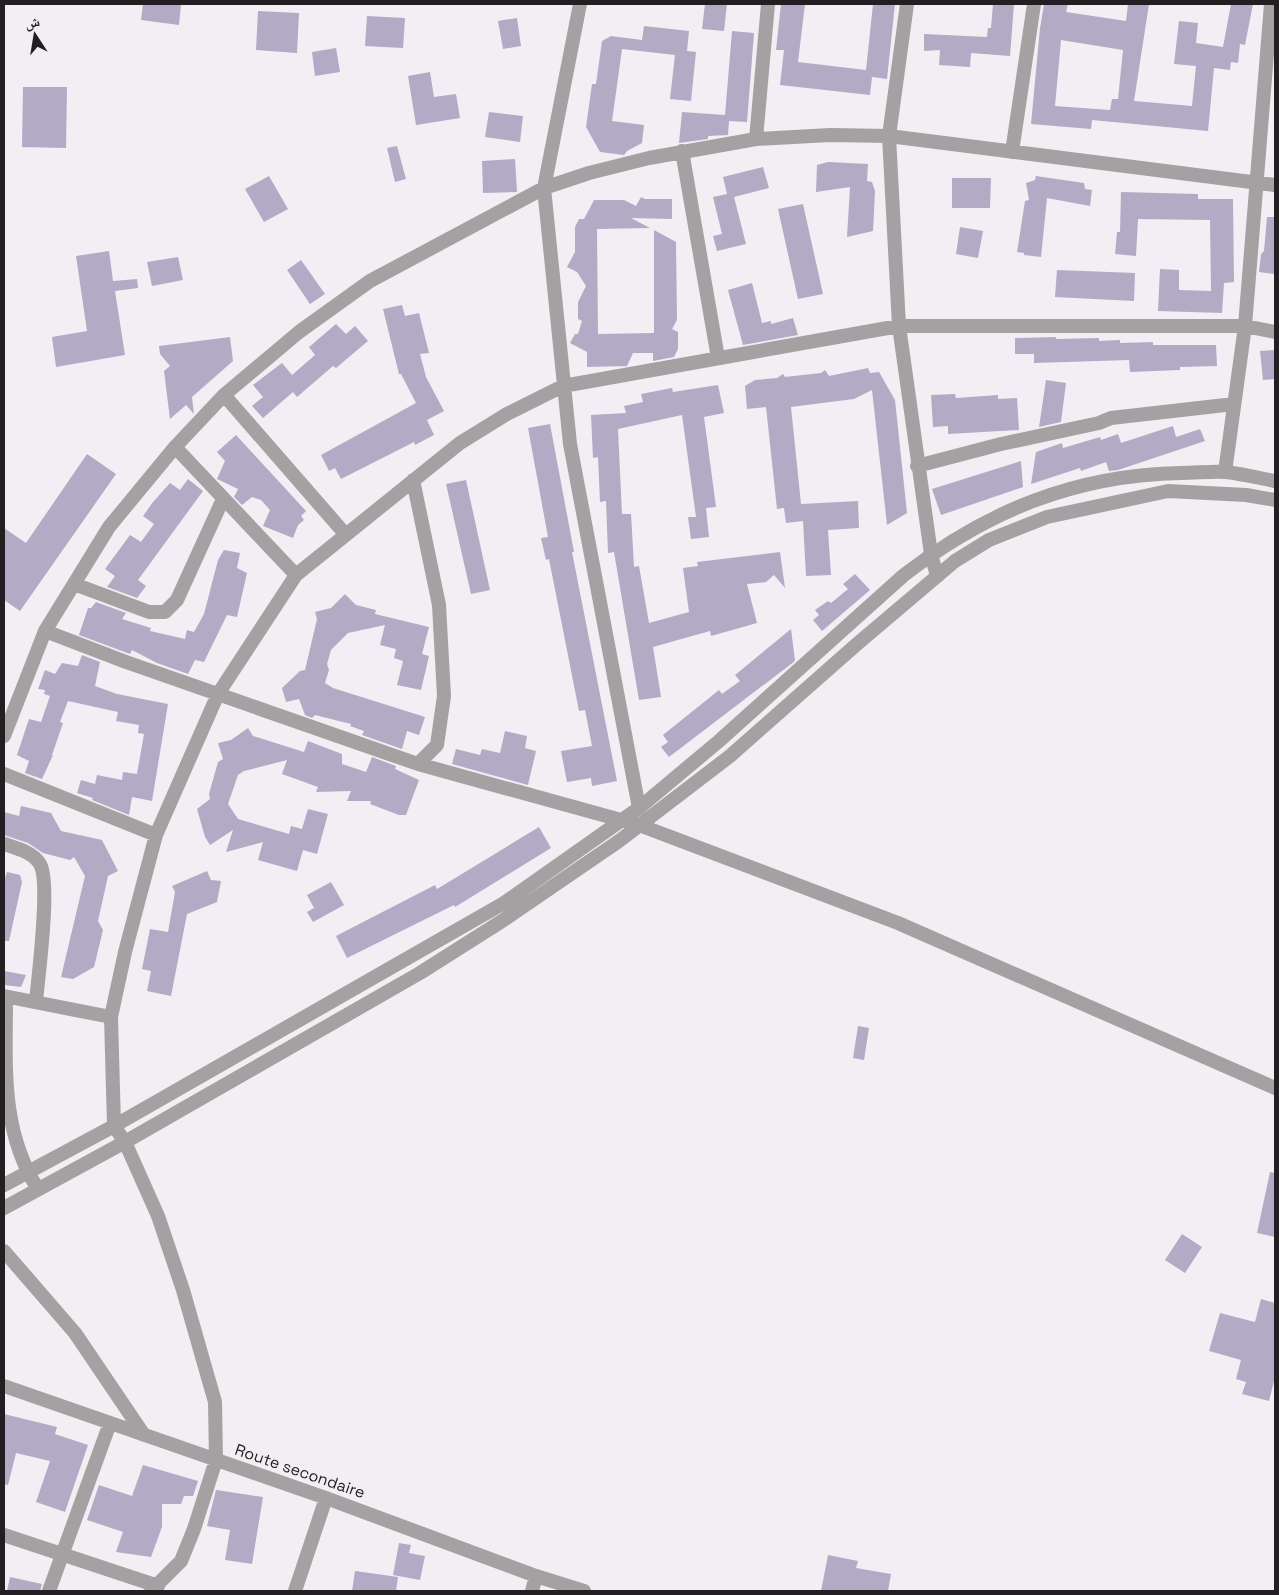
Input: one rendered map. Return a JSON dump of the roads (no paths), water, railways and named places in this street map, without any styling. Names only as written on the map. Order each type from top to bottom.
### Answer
[{"type":"street","points":[[580,4],[544,188],[570,444],[639,808]]},
{"type":"street","points":[[756,138],[768,4]]},
{"type":"street","points":[[907,4],[889,136],[899,326],[930,554],[937,576]]},
{"type":"street","points":[[1012,152],[1034,4]]},
{"type":"street","points":[[1225,472],[1245,326],[1255,182],[1271,4]]},
{"type":"street","points":[[4,736],[45,631],[109,527],[175,447],[224,395],[299,332],[370,281],[544,188],[598,171],[682,151],[756,138],[830,134],[889,136],[1275,185]]},
{"type":"street","points":[[682,151],[718,358]]},
{"type":"street","points":[[4,1535],[62,1554],[154,1589],[181,1561],[216,1460],[215,1402],[183,1290],[158,1216],[125,1142],[114,1126],[111,1017],[125,952],[156,835],[218,694],[296,575],[460,443],[507,414],[563,386],[899,326],[1245,326],[1275,332]]},
{"type":"street","points":[[224,395],[346,535]]},
{"type":"street","points":[[917,466],[1111,418],[1234,404]]},
{"type":"street","points":[[175,447],[296,575]]},
{"type":"street","points":[[4,1185],[114,1126],[504,903],[639,808],[719,741],[904,575],[930,554],[974,528],[1033,500],[1085,483],[1167,473],[1225,472],[1275,481]]},
{"type":"street","points":[[412,480],[439,605],[444,696],[437,745],[418,764]]},
{"type":"street","points":[[4,1208],[125,1142],[420,973],[502,921],[639,825],[730,756],[937,576],[955,561],[989,540],[1047,516],[1096,504],[1168,491],[1246,495],[1275,500]]},
{"type":"street","points":[[74,584],[149,612],[165,612],[177,600],[223,499]]},
{"type":"street","points":[[45,631],[418,764],[639,825],[898,922],[1275,1088]]},
{"type":"street","points":[[4,774],[156,835]]},
{"type":"street","points":[[4,844],[26,852],[40,864],[45,884],[36,1002]]},
{"type":"street","points":[[38,1189],[27,1174],[11,1135],[7,1114],[5,996],[111,1017]]},
{"type":"street","points":[[4,1250],[75,1333],[144,1436]]},
{"type":"street","name":"Route secondaire","points":[[4,1386],[326,1498],[536,1576],[584,1591]]},
{"type":"street","points":[[49,1591],[110,1423]]},
{"type":"street","points":[[295,1591],[326,1498]]},
{"type":"street","points":[[532,1591],[536,1576]]}]
